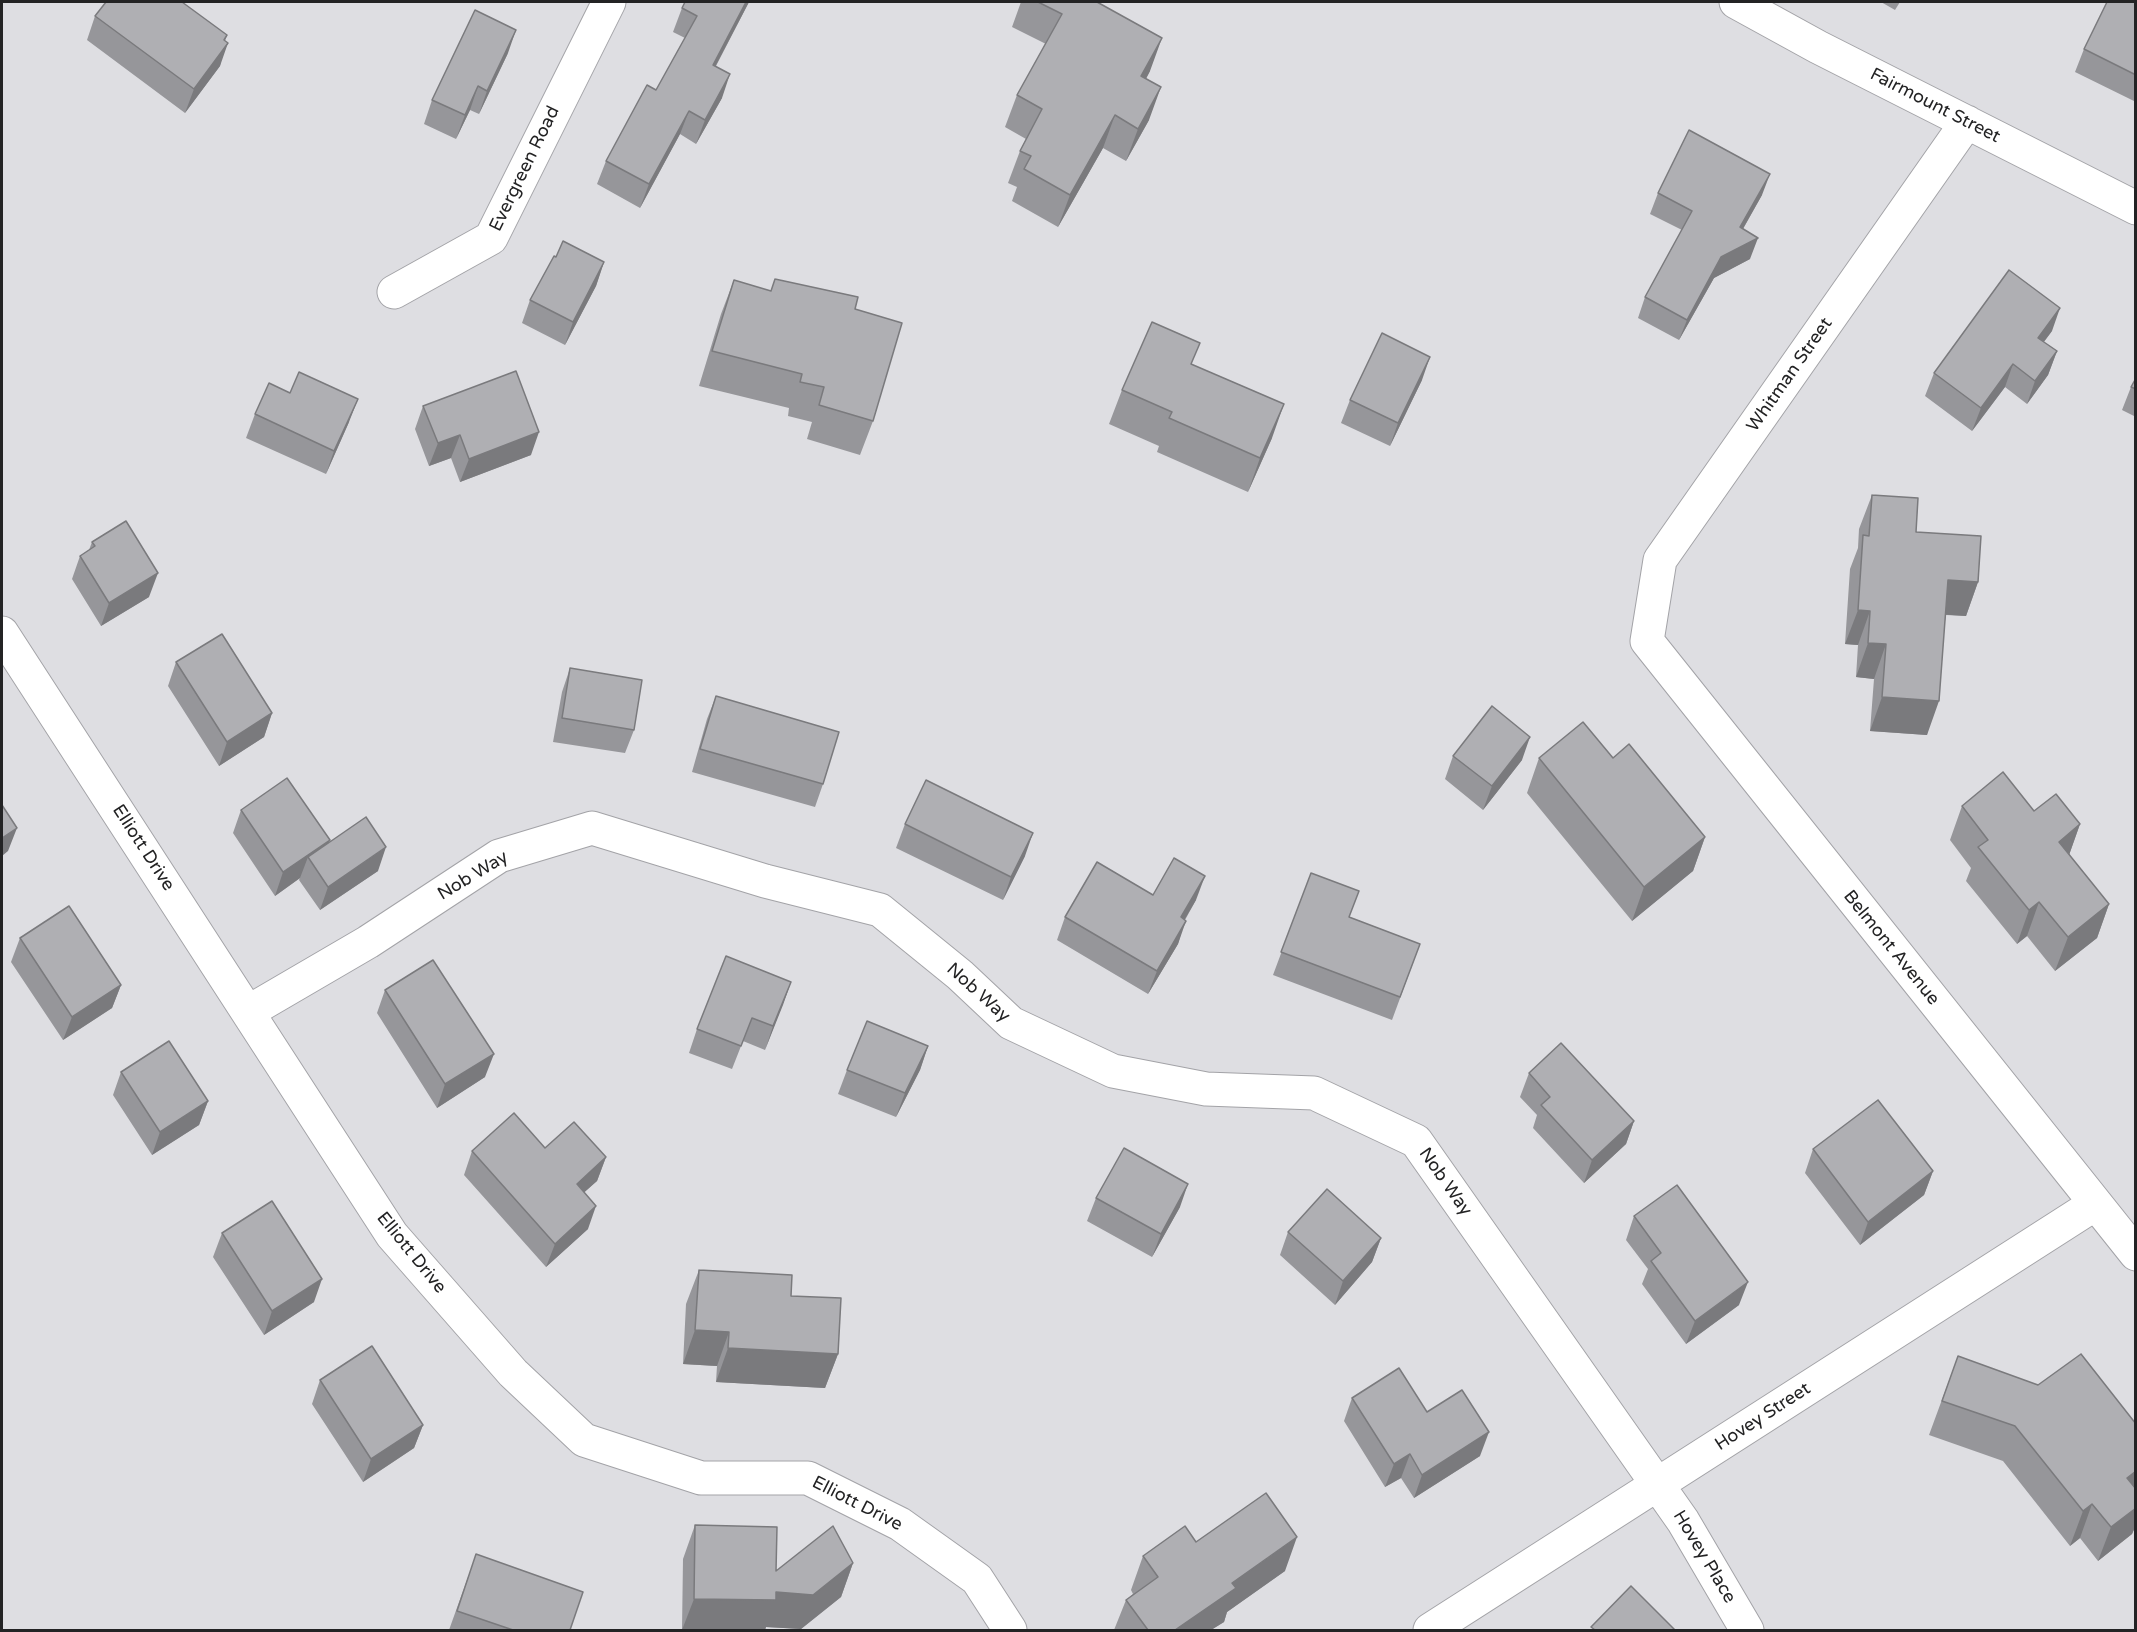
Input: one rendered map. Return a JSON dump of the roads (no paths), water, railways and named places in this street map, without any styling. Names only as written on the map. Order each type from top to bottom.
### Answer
[{"type":"street","name":"Evergreen Road","points":[[394,292],[491,238],[609,2]]},
{"type":"street","name":"Fairmount Street","points":[[1736,2],[2136,208]]},
{"type":"street","name":"Whitman Street","points":[[1647,641],[1660,560],[1967,122]]},
{"type":"street","name":"Elliott Drive","points":[[2,633],[392,1235],[513,1373],[584,1440],[701,1478],[808,1478],[900,1524],[977,1579],[1010,1630]]},
{"type":"street","name":"Belmont Avenue","points":[[1647,641],[2136,1254]]},
{"type":"street","name":"Nob Way","points":[[249,1012],[368,942],[499,856],[592,828],[765,880],[880,910],[960,975],[1011,1023],[1113,1071],[1206,1089],[1314,1093],[1416,1141],[1658,1485]]},
{"type":"street","name":"Hovey Street","points":[[1430,1630],[2095,1204]]},
{"type":"street","name":"Hovey Place","points":[[1658,1485],[1683,1521],[1747,1630]]}]
